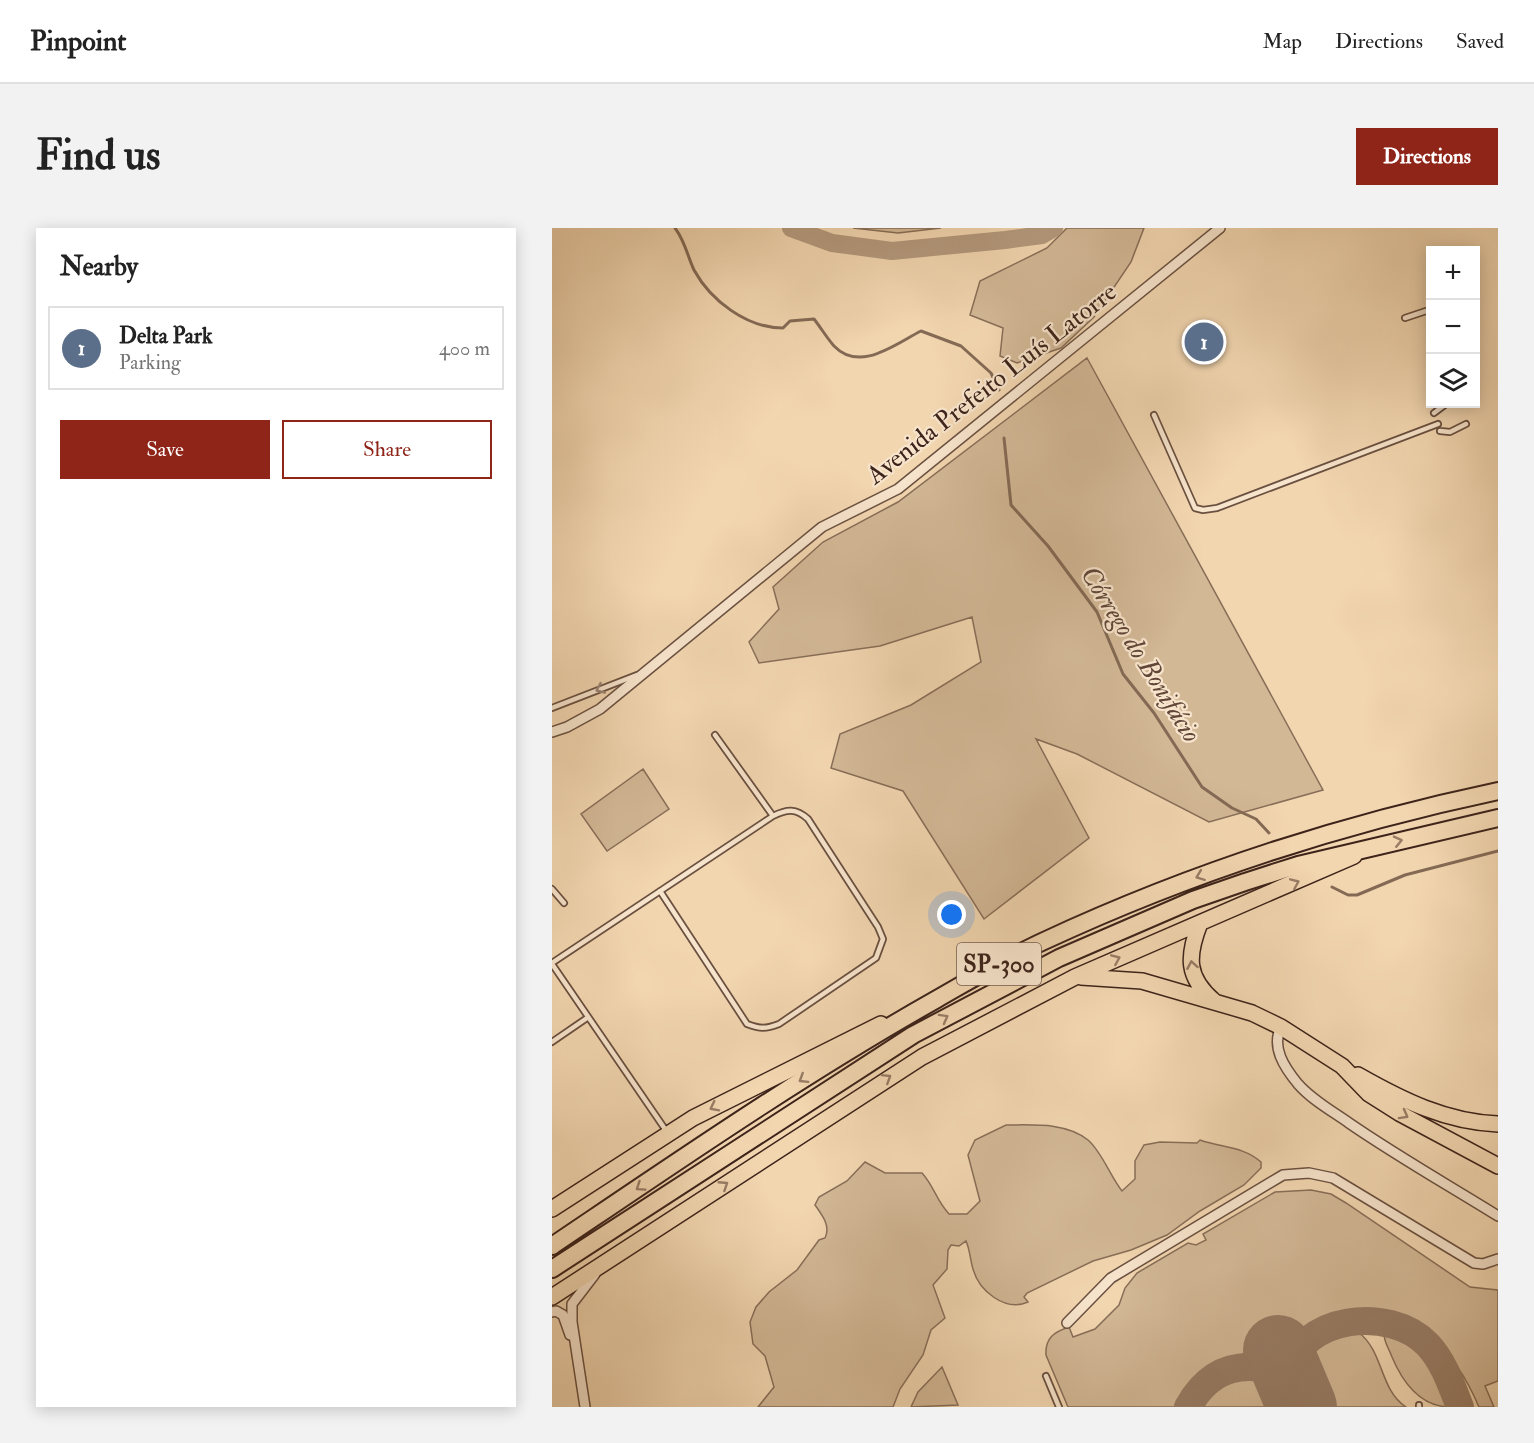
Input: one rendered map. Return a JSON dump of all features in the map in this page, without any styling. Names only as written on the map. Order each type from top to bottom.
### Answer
[{"type":"highway","points":[[1226,866],[1360,815],[1498,782]]},
{"type":"highway","name":"SP-300","points":[[552,1246],[794,1085],[954,989],[1044,941],[1226,866],[1366,821],[1498,791]]},
{"type":"highway","name":"SP-300","points":[[552,1269],[913,1035],[1059,958],[1193,900],[1298,865],[1498,818]]},
{"type":"main road","points":[[552,1297],[922,1057],[1075,977],[1370,848]]},
{"type":"main road","points":[[1200,923],[1190,961],[1203,992],[1214,1001]]},
{"type":"main road","points":[[1075,977],[1142,981],[1252,1013],[1281,1027],[1400,1099],[1444,1116],[1498,1124]]},
{"type":"main road","points":[[552,1209],[668,1132],[954,989]]},
{"type":"main road","points":[[1342,1066],[1369,1094],[1399,1113],[1498,1166]]},
{"type":"street","name":"Avenida Prefeito Luís Latorre","points":[[552,732],[567,727],[600,709],[822,527],[898,489],[1220,228]]},
{"type":"street","points":[[1281,1027],[1276,1037],[1277,1048],[1299,1084],[1313,1098],[1377,1142],[1498,1216]]},
{"type":"street","points":[[1066,1323],[1112,1278],[1212,1215],[1283,1175],[1293,1173],[1333,1178],[1474,1263],[1498,1260]]},
{"type":"street","points":[[585,1407],[576,1351],[572,1304],[604,1263]]},
{"type":"street","points":[[552,1312],[556,1311],[563,1315],[576,1351]]},
{"type":"lane","points":[[1405,318],[1426,311]]},
{"type":"lane","points":[[1434,412],[1440,408]]},
{"type":"lane","points":[[1154,415],[1195,508],[1203,510],[1217,508],[1438,424]]},
{"type":"lane","points":[[1440,431],[1450,432],[1466,424]]},
{"type":"lane","points":[[552,708],[648,671]]},
{"type":"lane","points":[[715,735],[773,816]]},
{"type":"lane","points":[[660,891],[747,1024],[766,1029],[788,1017],[876,958],[883,939],[878,927],[808,819],[801,812],[791,810],[773,816],[660,891],[552,964],[587,1018],[668,1132]]},
{"type":"lane","points":[[552,889],[564,903]]},
{"type":"lane","points":[[552,1042],[587,1018]]},
{"type":"lane","points":[[1046,1376],[1059,1407]]},
{"type":"shaded area","points":[[853,228],[941,228],[898,233]]},
{"type":"shaded area","points":[[1067,228],[1144,228],[1131,262],[1094,317],[1061,348],[1017,363],[1000,356],[1003,328],[970,315],[980,281],[1047,248]]},
{"type":"shaded area","points":[[1087,358],[1323,790],[1209,822],[1077,754],[1036,739],[1089,838],[984,919],[903,791],[831,768],[840,734],[911,705],[981,662],[972,617],[880,646],[759,663],[749,642],[779,609],[773,587],[823,542],[898,502]]},
{"type":"shaded area","points":[[643,769],[669,809],[607,851],[581,814]]},
{"type":"shaded area","points":[[1006,1125],[1059,1127],[1079,1134],[1098,1151],[1122,1191],[1135,1179],[1135,1161],[1144,1145],[1160,1142],[1197,1143],[1200,1140],[1232,1148],[1254,1157],[1261,1162],[1261,1168],[1244,1185],[1200,1211],[1167,1235],[1131,1250],[1093,1261],[1027,1293],[1024,1297],[1028,1302],[1011,1304],[994,1298],[976,1277],[966,1241],[959,1246],[951,1245],[948,1250],[947,1269],[933,1285],[945,1318],[931,1330],[923,1355],[900,1389],[893,1407],[758,1407],[774,1387],[765,1356],[753,1344],[750,1322],[756,1307],[769,1292],[797,1270],[819,1240],[825,1238],[826,1225],[815,1205],[819,1197],[847,1181],[865,1162],[885,1173],[922,1173],[949,1214],[967,1214],[980,1201],[968,1155],[975,1140]]},
{"type":"shaded area","points":[[1311,1190],[1331,1194],[1346,1203],[1470,1287],[1498,1290],[1498,1381],[1485,1386],[1494,1407],[1479,1407],[1457,1366],[1444,1349],[1428,1335],[1411,1324],[1391,1316],[1369,1313],[1326,1319],[1234,1358],[1210,1373],[1189,1394],[1180,1407],[1068,1407],[1046,1355],[1047,1344],[1051,1337],[1069,1327],[1073,1337],[1095,1329],[1119,1305],[1125,1288],[1137,1273],[1188,1243],[1196,1245],[1206,1240],[1203,1234],[1275,1192]]},
{"type":"shaded area","points":[[1358,1332],[1373,1349],[1391,1390],[1406,1407],[1328,1407],[1313,1372],[1314,1354],[1332,1336]]},
{"type":"shaded area","points":[[1384,1334],[1410,1342],[1420,1350],[1435,1370],[1450,1407],[1430,1403],[1413,1391],[1396,1366]]},
{"type":"shaded area","points":[[942,1367],[958,1405],[911,1407],[918,1392]]},
{"type":"shaded area","points":[[1244,1374],[1265,1382],[1276,1407],[1199,1407],[1224,1382]]},
{"type":"waterway","name":"Córrego do Bonifácio","points":[[675,228],[701,281],[720,302],[744,318],[770,327],[783,328],[790,321],[814,319],[834,346],[844,354],[855,357],[878,354],[921,331],[961,346],[991,373],[999,390]]},
{"type":"waterway","points":[[791,228],[832,243],[892,251],[1042,235],[1054,228]]},
{"type":"waterway","name":"Córrego do Bonifácio","points":[[1004,438],[1011,505],[1048,546],[1097,612],[1123,674],[1154,713],[1202,787],[1232,808],[1256,819],[1269,833]]},
{"type":"waterway","name":"Córrego do Bonifácio","points":[[1332,887],[1348,895],[1357,895],[1405,875],[1498,851]]},
{"type":"taxiway","points":[[1188,1407],[1208,1382],[1219,1374],[1245,1367],[1273,1370],[1288,1375],[1295,1355],[1309,1339],[1327,1329],[1348,1322],[1370,1321],[1392,1324],[1412,1332],[1428,1345],[1443,1367],[1460,1407]]},
{"type":"runway","points":[[1278,1350],[1302,1407]]},
{"type":"place","name":"Delta Park","points":[[1204,342]]}]
